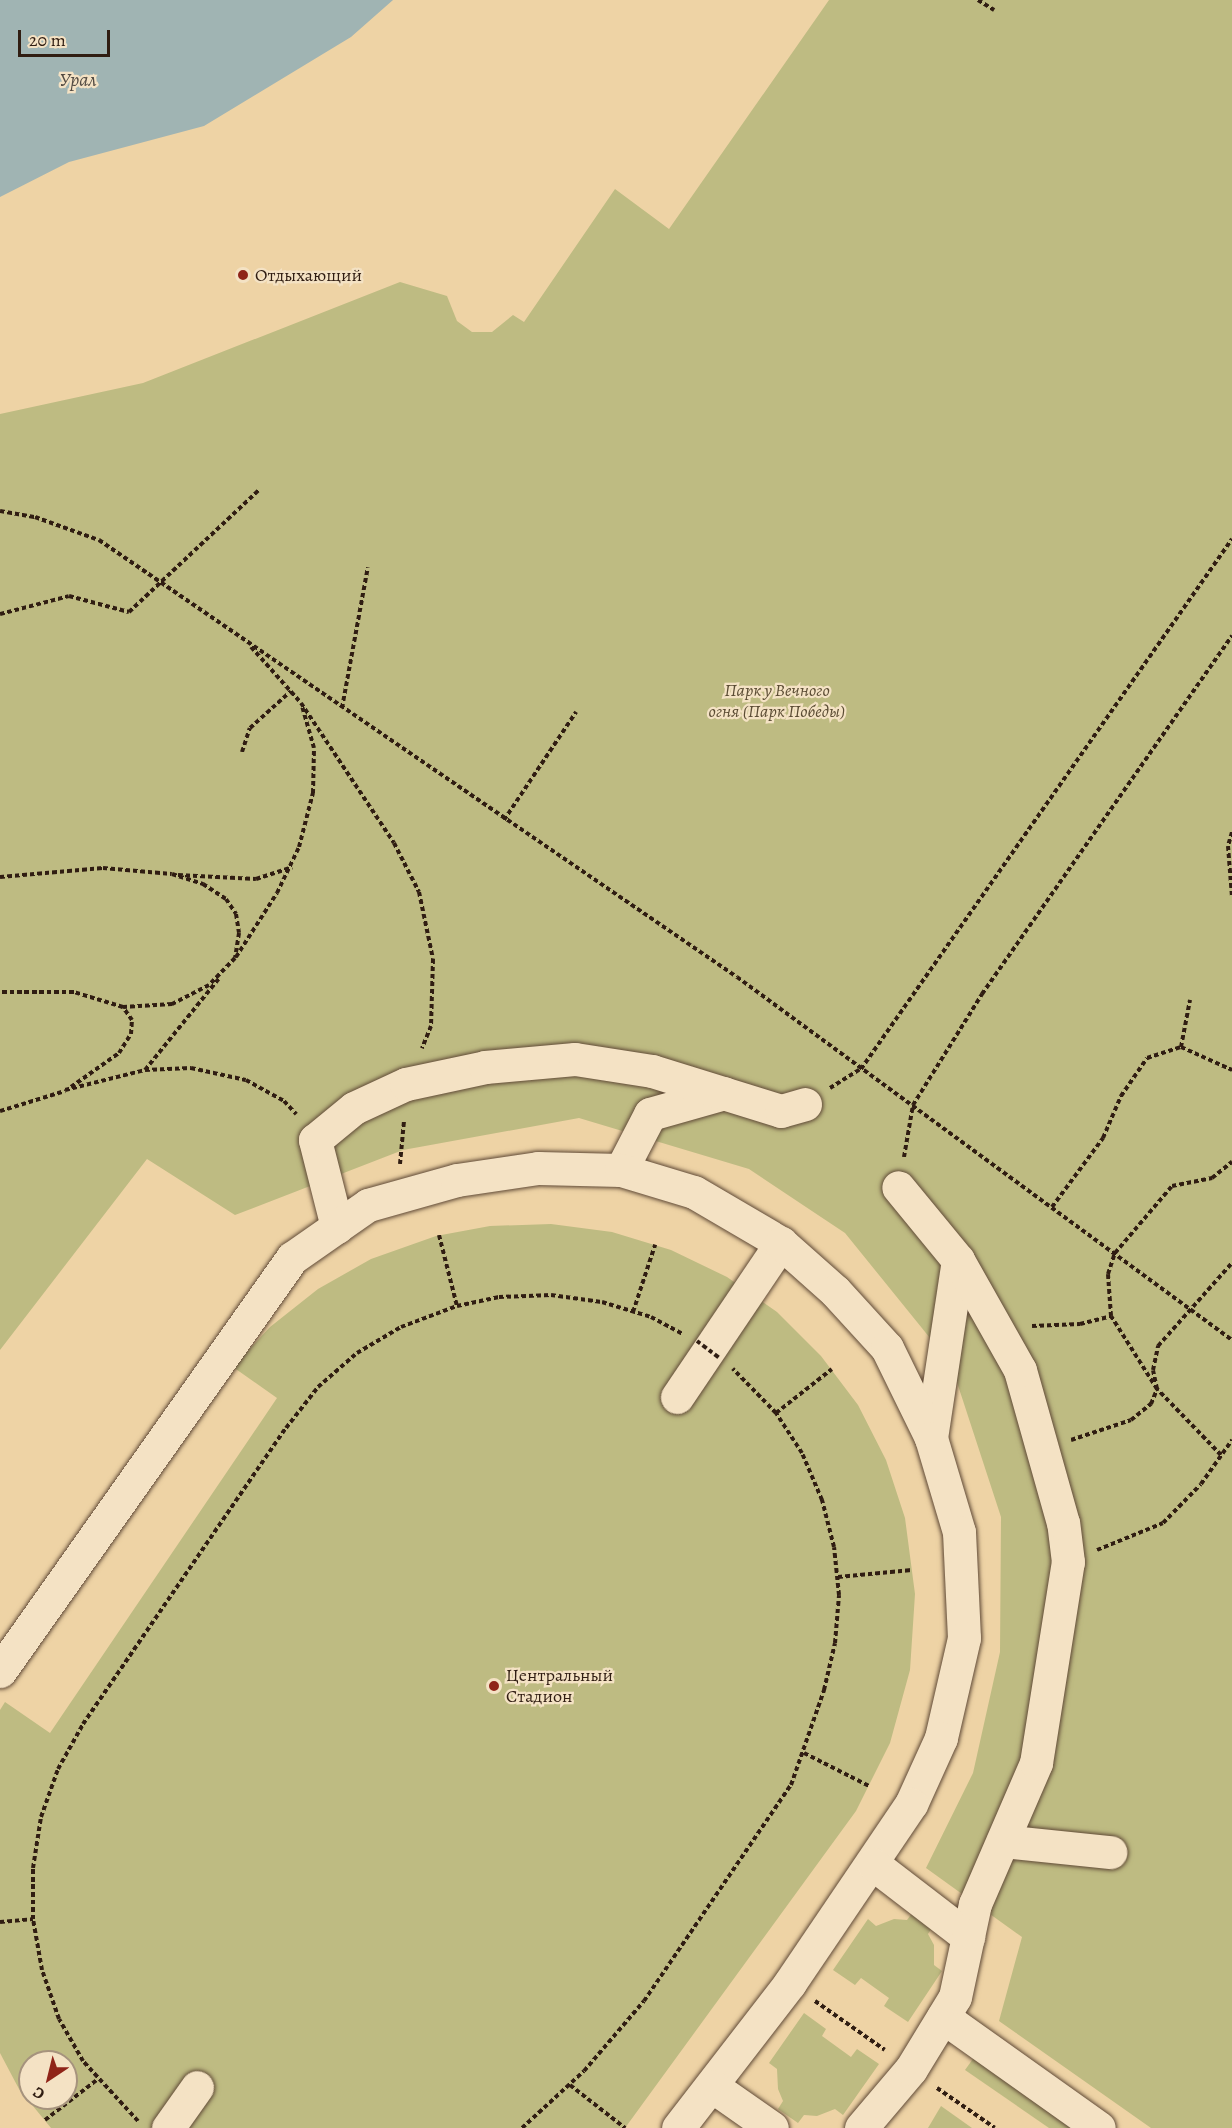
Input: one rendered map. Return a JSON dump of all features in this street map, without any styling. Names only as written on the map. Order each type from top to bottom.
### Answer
[{"type":"lane","points":[[337,1227],[315,1140],[354,1108],[406,1084],[485,1067],[575,1059],[652,1071],[782,1111],[805,1104]]},
{"type":"lane","points":[[621,1170],[650,1114],[724,1093]]},
{"type":"lane","points":[[0,1671],[292,1258],[368,1205],[457,1180],[538,1168],[621,1170],[694,1192],[781,1243],[835,1291],[887,1348],[931,1438],[959,1532],[964,1638],[941,1738],[911,1804],[873,1864],[712,2086],[678,2128]]},
{"type":"lane","points":[[871,2125],[911,2069],[956,1997],[975,1904],[1036,1763],[1068,1562],[1063,1523],[1020,1370],[958,1260],[898,1187]]},
{"type":"lane","points":[[677,1397],[781,1243]]},
{"type":"lane","points":[[931,1438],[958,1260]]},
{"type":"lane","points":[[1003,1840],[1110,1852]]},
{"type":"lane","points":[[873,1864],[968,1937]]},
{"type":"lane","points":[[943,2017],[1099,2128]]},
{"type":"lane","points":[[712,2086],[772,2128]]},
{"type":"lane","points":[[168,2128],[197,2087]]},
{"type":"path","points":[[978,0],[994,10]]},
{"type":"path","points":[[0,614],[69,596],[129,612],[260,490]]},
{"type":"path","points":[[0,511],[35,517],[99,540],[504,820],[737,977],[1232,1340]]},
{"type":"path","points":[[805,1104],[861,1069],[1232,539]]},
{"type":"path","points":[[342,708],[368,567]]},
{"type":"path","points":[[898,1187],[913,1104],[988,985],[1232,636]]},
{"type":"path","points":[[246,642],[301,703],[394,843],[419,892],[433,959],[431,1026],[406,1084],[398,1197]]},
{"type":"path","points":[[242,752],[250,728],[291,691]]},
{"type":"path","points":[[145,1070],[235,958],[292,867],[313,794],[314,748],[301,703]]},
{"type":"path","points":[[504,820],[576,712]]},
{"type":"path","points":[[1232,832],[1228,846],[1232,897]]},
{"type":"path","points":[[0,877],[103,868],[256,879],[292,867]]},
{"type":"path","points":[[0,992],[74,992],[123,1006],[145,1008],[182,1000],[209,985],[235,958],[239,933],[236,914],[226,899],[203,885],[172,874]]},
{"type":"path","points":[[1181,1047],[1190,1000]]},
{"type":"path","points":[[65,1090],[119,1053],[131,1034],[132,1020],[123,1006]]},
{"type":"path","points":[[1052,1208],[1103,1137],[1121,1096],[1147,1058],[1181,1047],[1232,1070]]},
{"type":"path","points":[[0,1111],[65,1090],[145,1070],[191,1068],[246,1080],[284,1101],[315,1140]]},
{"type":"path","points":[[1221,1455],[1157,1389],[1111,1316],[1108,1274],[1115,1253],[1172,1186],[1212,1178],[1232,1162]]},
{"type":"path","points":[[439,1235],[457,1306]]},
{"type":"path","points":[[633,1312],[655,1245]]},
{"type":"path","points":[[1041,1450],[1131,1420],[1151,1404],[1157,1389],[1153,1370],[1158,1346],[1232,1263]]},
{"type":"path","points":[[145,2128],[98,2079],[59,2019],[42,1970],[33,1919],[34,1858],[41,1817],[58,1769],[83,1724],[286,1428],[318,1387],[357,1353],[401,1327],[457,1306],[499,1297],[551,1295],[602,1302],[633,1312],[697,1341],[738,1372],[776,1413],[802,1453],[822,1500],[837,1577],[835,1643],[804,1753],[791,1785],[644,2001],[570,2085],[522,2128]]},
{"type":"path","points":[[1000,1335],[1039,1324],[1080,1324],[1111,1316]]},
{"type":"path","points":[[776,1413],[832,1369]]},
{"type":"path","points":[[1068,1562],[1163,1523],[1201,1484],[1232,1440]]},
{"type":"path","points":[[837,1577],[912,1570]]},
{"type":"path","points":[[804,1753],[869,1786]]},
{"type":"path","points":[[0,1922],[33,1919]]},
{"type":"path","points":[[45,2120],[98,2079]]},
{"type":"path","points":[[570,2085],[625,2128]]},
{"type":"green space","name":"Парк у Вечного огня (Парк Победы)","points":[[829,0],[1232,0],[1232,2128],[1151,2128],[999,2021],[1022,1937],[926,1868],[973,1773],[1000,1652],[1001,1517],[951,1364],[845,1233],[749,1169],[579,1118],[403,1150],[235,1215],[147,1159],[0,1350],[0,414],[143,383],[400,282],[447,296],[457,321],[472,332],[492,332],[513,315],[524,322],[615,189],[669,229]]},
{"type":"green space","name":"Центральный Стадион","points":[[551,1224],[612,1232],[671,1250],[727,1277],[777,1312],[821,1356],[858,1405],[886,1460],[905,1518],[915,1594],[910,1670],[890,1743],[856,1811],[625,2128],[51,2128],[36,2110],[78,2110],[78,2050],[18,2050],[18,2087],[0,2053],[0,1710],[5,1702],[50,1733],[277,1398],[233,1367],[270,1327],[318,1289],[371,1259],[436,1236],[490,1226]]},
{"type":"green space","points":[[913,1912],[933,1926],[928,1934],[934,1945],[934,1965],[942,1971],[908,2022],[884,2006],[889,1998],[861,1978],[855,1985],[833,1970],[868,1919],[876,1926],[894,1919],[907,1920]]},
{"type":"green space","points":[[804,2013],[826,2029],[822,2036],[851,2057],[857,2049],[879,2064],[843,2115],[835,2109],[817,2116],[804,2115],[798,2123],[778,2109],[783,2101],[778,2089],[777,2069],[769,2063]]},
{"type":"green space","points":[[980,2049],[1092,2128],[1049,2128],[965,2070]]},
{"type":"green space","points":[[941,2106],[972,2128],[928,2128]]},
{"type":"water","name":"Урал","points":[[0,0],[393,0],[351,37],[204,126],[69,162],[0,197]]},
{"type":"place","name":"Отдыхающий","points":[[243,275]]},
{"type":"place","name":"Центральный Стадион","points":[[494,1686]]}]
